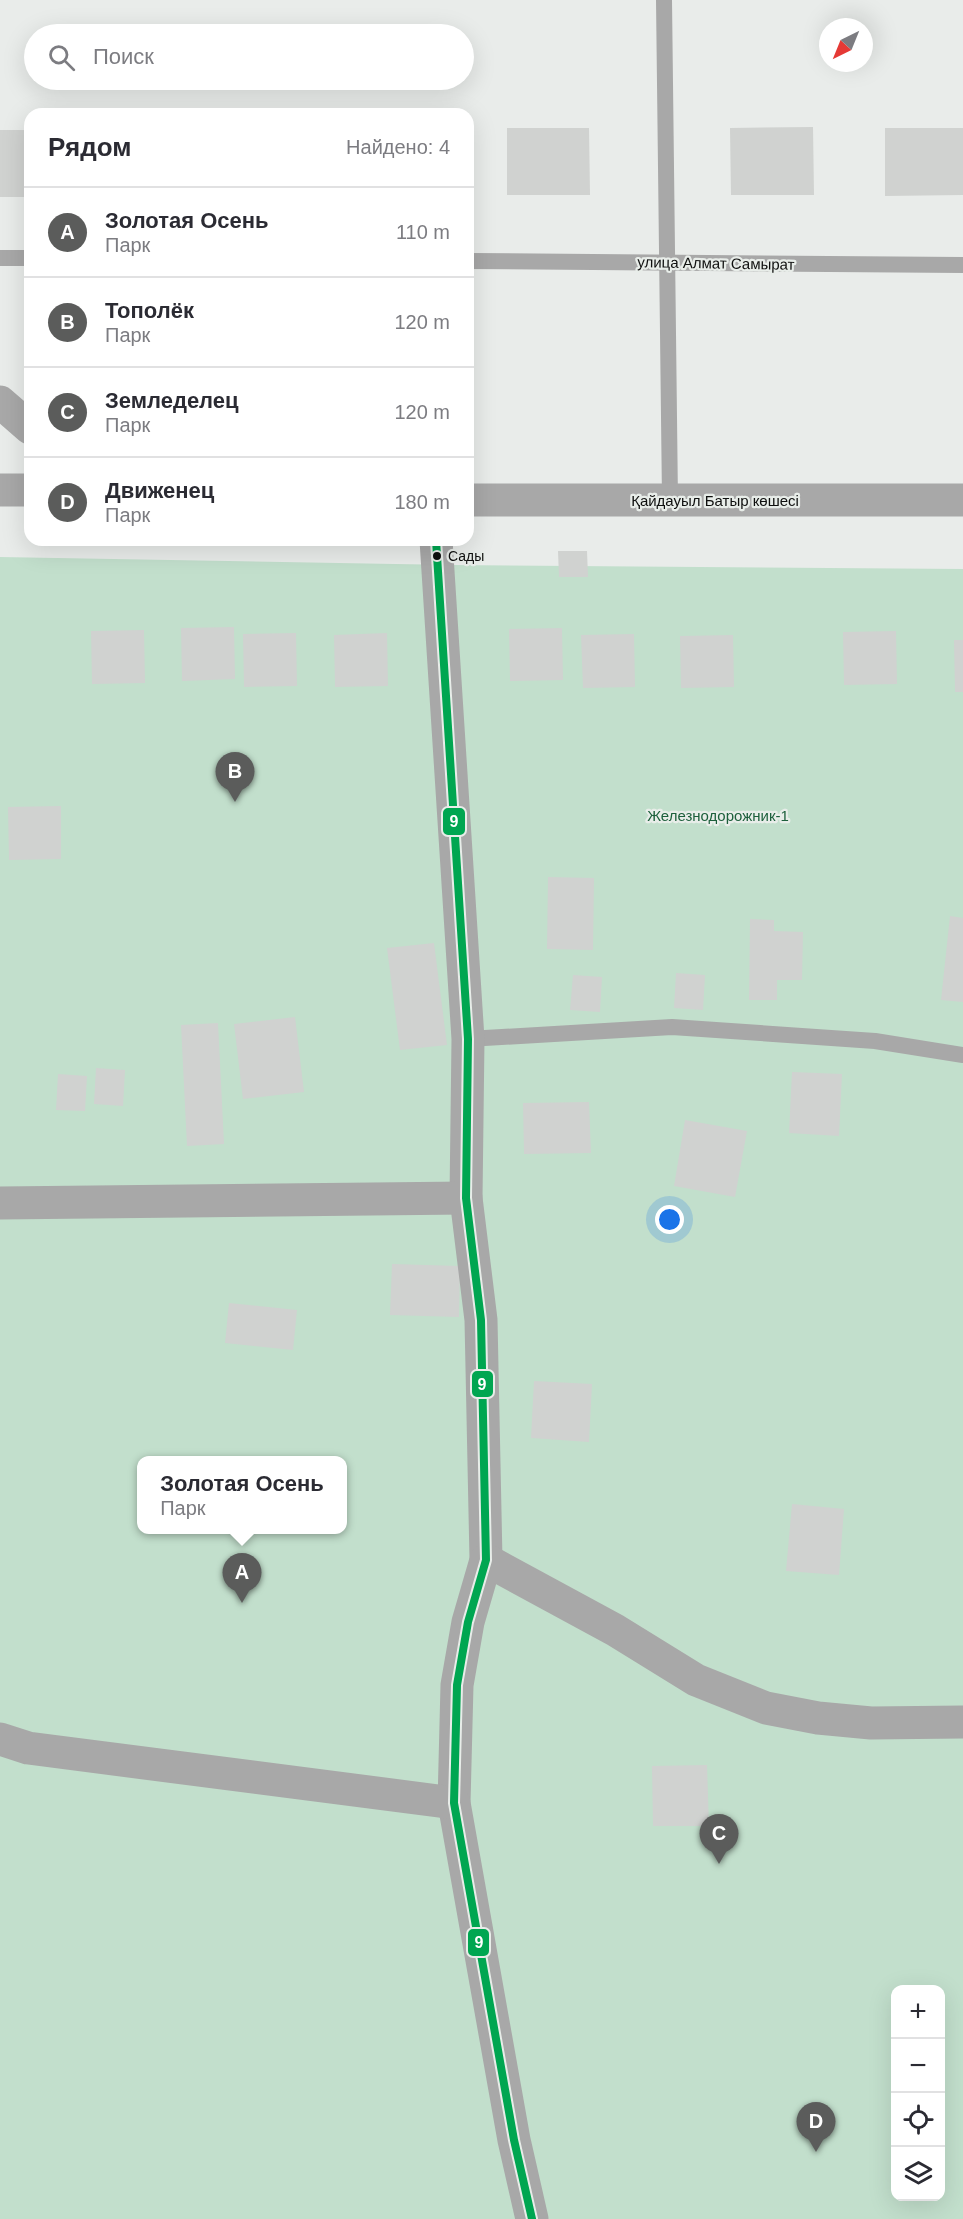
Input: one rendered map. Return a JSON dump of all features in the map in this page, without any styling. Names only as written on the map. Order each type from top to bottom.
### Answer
[{"type":"street","points":[[0,402],[24,423]]},
{"type":"street","points":[[0,490],[24,490]]},
{"type":"street","name":"Қайдауыл Батыр көшесі","points":[[474,500],[963,500]]},
{"type":"street","points":[[436,546],[468,1039],[466,1198],[481,1320],[486,1560],[468,1622],[457,1684],[454,1803],[514,2140],[532,2219]]},
{"type":"street","points":[[0,1203],[466,1198]]},
{"type":"street","points":[[486,1560],[615,1630],[696,1680],[766,1708],[818,1718],[871,1723],[963,1722]]},
{"type":"street","points":[[0,1739],[28,1748],[454,1803]]},
{"type":"lane","points":[[664,0],[670,500]]},
{"type":"lane","points":[[0,258],[24,258]]},
{"type":"lane","name":"улица Алмат Самырат","points":[[474,261],[963,265]]},
{"type":"lane","points":[[468,1039],[672,1027],[875,1041],[963,1055]]},
{"type":"green space","name":"Железнодорожник-1","points":[[0,557],[452,565],[963,569],[963,2219],[0,2219]]},
{"type":"building","points":[[813,127],[814,195],[731,195],[730,128]]},
{"type":"building","points":[[507,128],[589,128],[590,195],[507,195]]},
{"type":"building","points":[[885,128],[963,128],[963,195],[885,196]]},
{"type":"building","points":[[0,130],[24,130],[24,197],[0,197]]},
{"type":"building","points":[[558,551],[587,551],[588,577],[559,577]]},
{"type":"building","points":[[234,627],[235,679],[182,681],[181,628]]},
{"type":"building","points":[[562,628],[563,680],[510,681],[509,629]]},
{"type":"building","points":[[144,630],[145,683],[92,684],[91,631]]},
{"type":"building","points":[[896,631],[897,684],[844,685],[843,632]]},
{"type":"building","points":[[296,633],[297,686],[244,687],[243,634]]},
{"type":"building","points":[[387,633],[388,686],[335,687],[334,635]]},
{"type":"building","points":[[634,634],[635,687],[583,688],[581,635]]},
{"type":"building","points":[[733,635],[734,687],[681,688],[680,636]]},
{"type":"building","points":[[954,640],[963,640],[963,692],[955,692]]},
{"type":"building","points":[[61,806],[61,859],[9,860],[8,807]]},
{"type":"building","points":[[548,877],[594,878],[593,950],[547,949]]},
{"type":"building","points":[[950,916],[963,918],[963,1002],[941,1000]]},
{"type":"building","points":[[750,919],[774,920],[774,931],[803,932],[802,980],[777,980],[777,1000],[749,1000]]},
{"type":"building","points":[[434,943],[447,1045],[400,1050],[387,948]]},
{"type":"building","points":[[676,973],[705,975],[703,1010],[674,1008]]},
{"type":"building","points":[[573,975],[602,977],[600,1012],[570,1010]]},
{"type":"building","points":[[295,1017],[304,1092],[243,1099],[234,1024]]},
{"type":"building","points":[[218,1023],[224,1144],[187,1146],[181,1025]]},
{"type":"building","points":[[96,1068],[125,1070],[123,1106],[94,1104]]},
{"type":"building","points":[[792,1072],[842,1074],[839,1136],[789,1133]]},
{"type":"building","points":[[58,1074],[87,1076],[85,1111],[56,1110]]},
{"type":"building","points":[[589,1102],[591,1153],[524,1154],[523,1103]]},
{"type":"building","points":[[685,1120],[747,1131],[735,1197],[674,1186]]},
{"type":"building","points":[[392,1264],[460,1266],[459,1317],[390,1315]]},
{"type":"building","points":[[229,1303],[297,1310],[293,1350],[225,1343]]},
{"type":"building","points":[[534,1381],[592,1384],[589,1442],[531,1438]]},
{"type":"building","points":[[792,1504],[844,1509],[839,1575],[786,1571]]},
{"type":"building","points":[[707,1765],[709,1826],[653,1826],[652,1766]]},
{"type":"transit line","name":"9","points":[[436,546],[468,1039],[466,1198],[481,1320],[486,1560],[468,1622],[457,1685],[454,1803],[514,2140],[532,2219]]},
{"type":"place","name":"Сады","points":[[437,556]]},
{"type":"place","name":"Тополёк","points":[[235,802]]},
{"type":"place","name":"Золотая Осень","points":[[242,1603]]},
{"type":"place","name":"Земледелец","points":[[719,1864]]},
{"type":"place","name":"Движенец","points":[[816,2152]]}]
